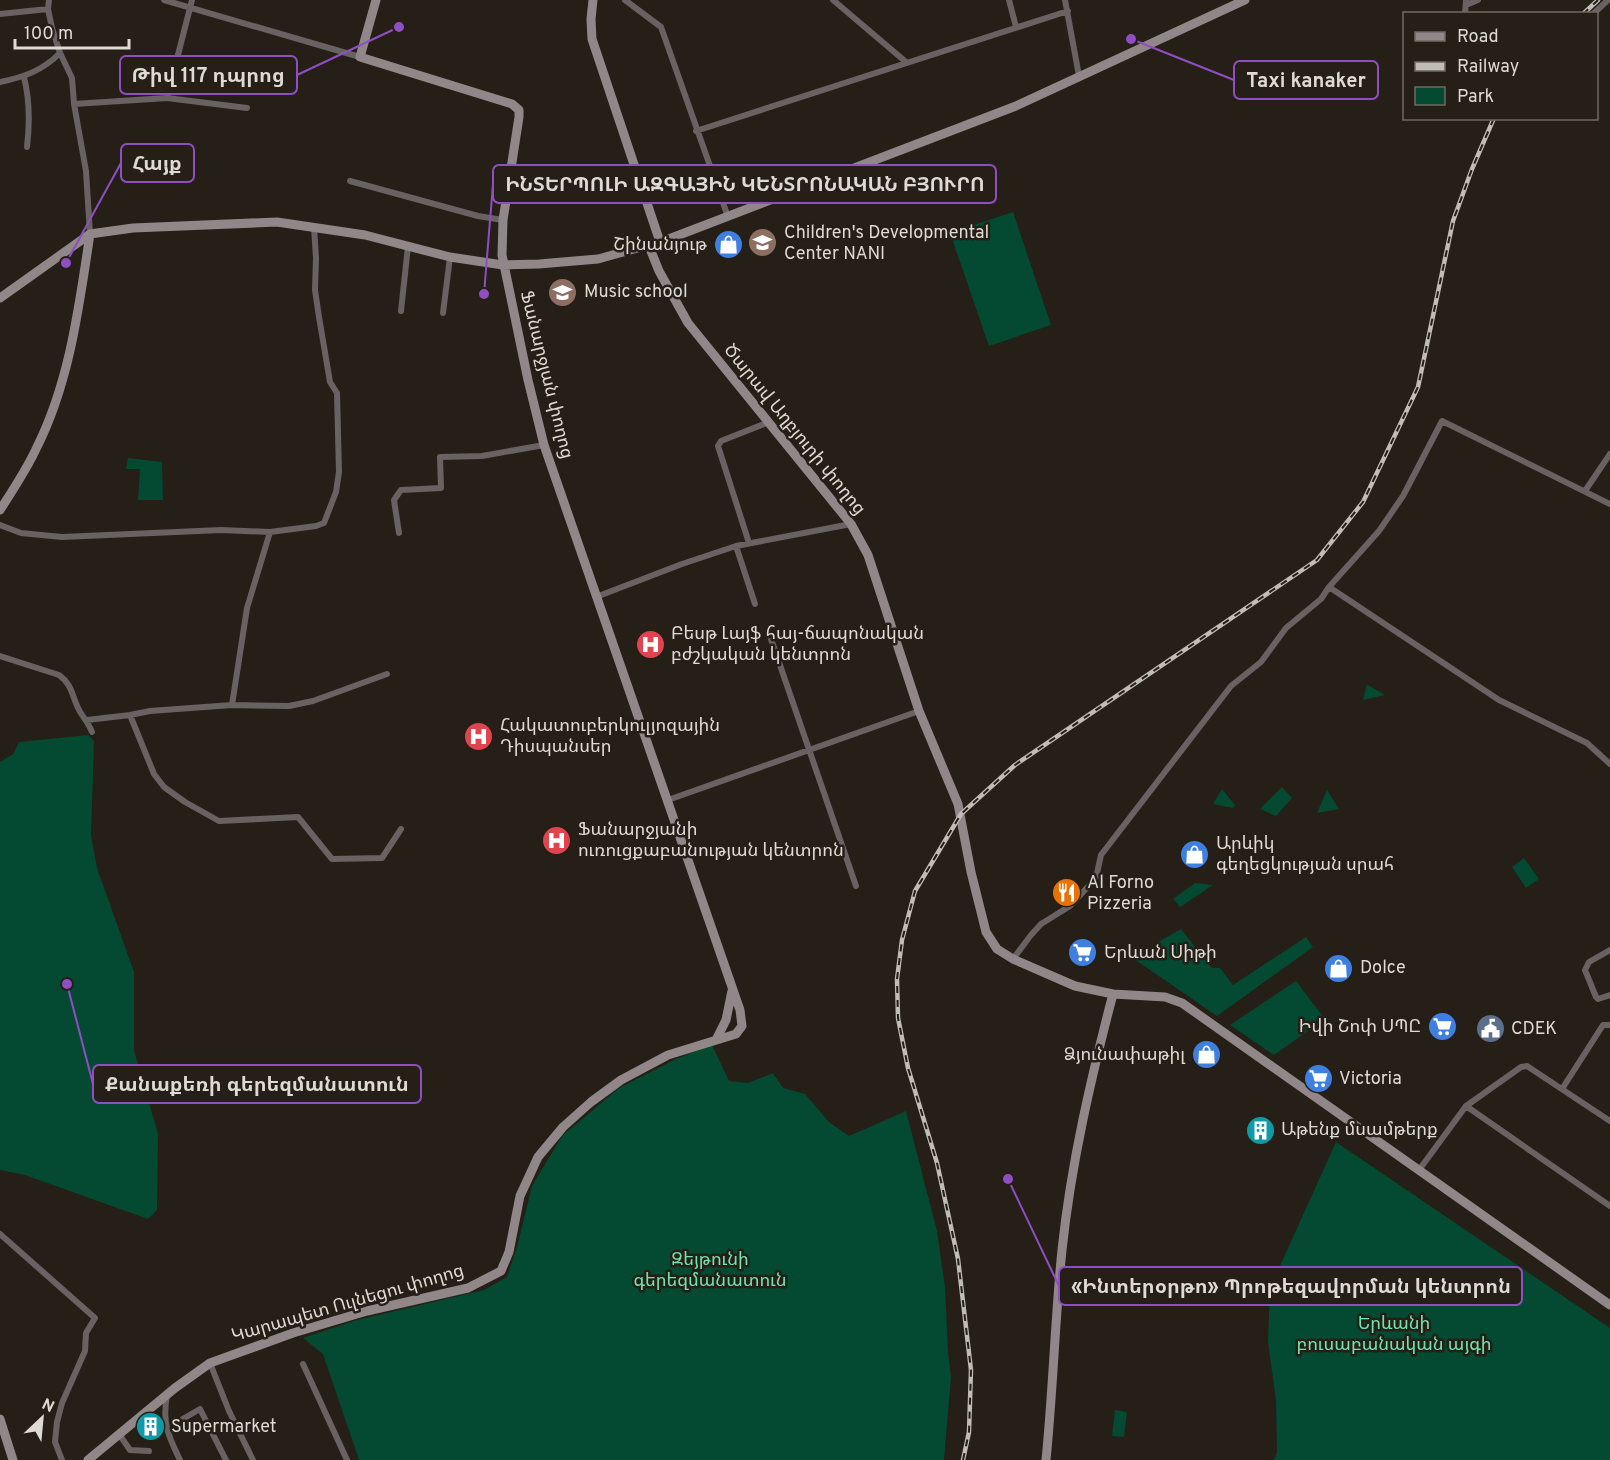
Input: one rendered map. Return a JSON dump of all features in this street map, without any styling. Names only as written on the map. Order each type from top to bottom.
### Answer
[{"type":"street","points":[[0,510],[38,447],[55,403],[78,314],[88,235],[86,171],[74,104],[72,78],[60,53],[48,9],[49,0]]},
{"type":"street","name":"Ֆանարջյան փողոց","points":[[164,0],[360,57],[516,106],[519,110],[503,220],[503,265],[528,380],[544,445],[740,1010],[742,1026],[736,1034],[668,1055],[621,1080],[591,1102],[563,1127],[538,1157],[520,1196]]},
{"type":"street","points":[[167,98],[192,0]]},
{"type":"street","points":[[360,57],[376,0]]},
{"type":"street","points":[[593,0],[592,39],[660,242]]},
{"type":"street","points":[[625,0],[661,27],[728,217]]},
{"type":"street","points":[[833,0],[906,62]]},
{"type":"street","points":[[1009,0],[1016,27]]},
{"type":"street","points":[[1065,0],[1079,76]]},
{"type":"street","points":[[0,298],[88,235],[133,228],[277,222],[365,235],[450,257],[503,265],[598,259],[660,242],[1016,106],[1245,0]]},
{"type":"street","points":[[1466,2],[1478,0]]},
{"type":"street","points":[[1595,12],[1608,0]]},
{"type":"street","points":[[0,14],[48,9]]},
{"type":"street","points":[[696,131],[1068,11]]},
{"type":"street","points":[[0,82],[24,77],[38,70],[60,53]]},
{"type":"street","points":[[24,77],[29,95],[30,115],[27,147]]},
{"type":"street","points":[[74,104],[167,98],[247,108]]},
{"type":"street","points":[[350,181],[478,216],[503,220]]},
{"type":"street","points":[[0,525],[21,533],[62,537],[221,530],[270,532],[322,525],[336,492],[339,472],[337,393],[330,382],[318,317],[314,227]]},
{"type":"street","points":[[0,505],[34,446],[52,403],[75,312],[88,235]]},
{"type":"street","points":[[401,310],[408,246]]},
{"type":"street","name":"Ծարավ Աղբյուրի փողոց","points":[[649,246],[659,271],[688,323],[727,373],[770,421],[851,524],[868,555],[919,711],[961,814],[971,872],[986,932],[997,949],[1013,959],[1076,986],[1113,994],[1165,998],[1182,1003],[1610,1305]]},
{"type":"street","points":[[443,313],[450,257]]},
{"type":"street","points":[[749,543],[718,443],[770,421]]},
{"type":"street","points":[[1013,959],[1031,934],[1048,919],[1070,906],[1096,878],[1101,855],[1231,686],[1261,662],[1286,628],[1310,610],[1379,531],[1403,496],[1442,421],[1610,504]]},
{"type":"street","points":[[399,533],[394,500],[401,490],[441,488],[440,457],[483,456],[544,445]]},
{"type":"street","points":[[1585,491],[1610,454]]},
{"type":"street","points":[[596,597],[736,546],[851,524]]},
{"type":"street","points":[[232,705],[247,608],[270,532]]},
{"type":"street","points":[[736,546],[755,604]]},
{"type":"street","points":[[1329,587],[1506,704],[1587,743],[1610,764]]},
{"type":"street","points":[[770,636],[856,886]]},
{"type":"street","points":[[0,656],[59,675],[66,680],[92,732]]},
{"type":"street","points":[[87,720],[150,711],[232,705],[289,706],[313,701],[387,674]]},
{"type":"street","points":[[668,800],[919,711]]},
{"type":"street","points":[[130,715],[147,759],[164,787],[219,821],[298,816],[333,860],[382,858],[402,829]]},
{"type":"street","points":[[1610,950],[1589,962],[1585,970],[1596,997],[1598,999],[1610,995]]},
{"type":"street","points":[[716,1040],[726,1020],[732,991]]},
{"type":"street","points":[[1046,1460],[1062,1251],[1071,1184],[1100,1041],[1113,994]]},
{"type":"street","points":[[1562,1089],[1603,1025],[1610,1025]]},
{"type":"street","points":[[1419,1170],[1466,1106],[1524,1066],[1610,1121]]},
{"type":"street","points":[[1466,1106],[1610,1206]]},
{"type":"street","name":"Կարապետ Ուլնեցու փողոց","points":[[88,1460],[166,1395],[210,1363],[293,1333],[367,1311],[468,1288],[501,1270],[509,1252],[520,1196]]},
{"type":"street","points":[[0,1234],[94,1318],[86,1333],[85,1351],[62,1403],[57,1422],[56,1442],[62,1460]]},
{"type":"street","points":[[210,1363],[229,1411],[253,1460]]},
{"type":"street","points":[[303,1364],[347,1460]]},
{"type":"street","points":[[166,1395],[164,1414],[171,1441],[180,1460]]},
{"type":"street","points":[[181,1419],[200,1409],[226,1460]]},
{"type":"street","points":[[0,1419],[13,1460]]},
{"type":"street","points":[[0,1433],[8,1460]]},
{"type":"street","points":[[119,1434],[130,1450],[149,1451]]},
{"type":"green space","points":[[1013,212],[1051,325],[989,346],[950,233]]},
{"type":"green space","points":[[128,458],[162,462],[163,500],[138,500],[140,469],[126,469]]},
{"type":"green space","points":[[1368,685],[1385,695],[1363,700]]},
{"type":"green space","points":[[88,735],[94,741],[91,835],[97,868],[134,972],[134,1050],[158,1134],[157,1210],[148,1219],[25,1175],[0,1170],[0,762],[13,754],[19,742]]},
{"type":"green space","points":[[1282,787],[1292,798],[1276,816],[1260,809]]},
{"type":"green space","points":[[1222,789],[1235,805],[1233,808],[1213,804]]},
{"type":"green space","points":[[1327,790],[1339,809],[1317,813]]},
{"type":"green space","points":[[1524,858],[1539,879],[1526,888],[1512,867]]},
{"type":"green space","points":[[1195,883],[1213,885],[1180,907],[1173,899]]},
{"type":"green space","points":[[1181,929],[1212,968],[1220,968],[1233,985],[1306,937],[1313,947],[1217,1016],[1134,959]]},
{"type":"green space","points":[[1296,981],[1325,1019],[1274,1055],[1230,1025]]},
{"type":"green space","name":"Զեյթունի գերեզմանատուն","points":[[712,1045],[729,1081],[748,1083],[773,1073],[783,1088],[805,1094],[829,1122],[849,1136],[906,1111],[937,1231],[945,1287],[951,1377],[944,1460],[359,1460],[323,1354],[303,1338],[357,1320],[484,1290],[507,1277],[532,1186],[562,1136],[619,1088],[676,1059]]},
{"type":"green space","name":"Երևանի բուսաբանական այգի","points":[[1336,1142],[1610,1328],[1610,1460],[1274,1460],[1277,1452],[1276,1400],[1268,1342],[1270,1288]]},
{"type":"green space","points":[[1115,1410],[1127,1412],[1124,1437],[1112,1436]]},
{"type":"railway","points":[[1585,12],[1598,0]]},
{"type":"railway","points":[[963,1460],[969,1432],[971,1370],[958,1259],[937,1163],[908,1068],[898,1018],[897,979],[902,940],[915,891],[961,814],[1015,765],[1317,560],[1363,502],[1418,387],[1453,221],[1493,120]]},
{"type":"place","name":"Թիվ 117 դպրոց","points":[[399,27]]},
{"type":"place","name":"Taxi kanaker","points":[[1131,39]]},
{"type":"place","name":"Children's Developmental Center NANI","points":[[763,243]]},
{"type":"place","name":"Շինանյութ","points":[[728,245]]},
{"type":"place","name":"Հայք","points":[[66,263]]},
{"type":"place","name":"Music school","points":[[563,292]]},
{"type":"place","name":"ԻՆՏԵՐՊՈԼԻ ԱԶԳԱՅԻՆ ԿԵՆՏՐՈՆԱԿԱՆ ԲՅՈՒՐՈ","points":[[484,294]]},
{"type":"place","name":"Բեսթ Լայֆ հայ-ճապոնական բժշկական կենտրոն","points":[[650,644]]},
{"type":"place","name":"Հակատուբերկուլյոզային Դիսպանսեր","points":[[479,736]]},
{"type":"place","name":"Ֆանարջյանի ուռուցքաբանության կենտրոն","points":[[557,840]]},
{"type":"place","name":"Արևիկ գեղեցկության սրահ","points":[[1195,854]]},
{"type":"place","name":"Al Forno Pizzeria","points":[[1066,893]]},
{"type":"place","name":"Երևան Սիթի","points":[[1083,953]]},
{"type":"place","name":"Dolce","points":[[1339,968]]},
{"type":"place","name":"Քանաքեռի գերեզմանատուն","points":[[67,984]]},
{"type":"place","name":"Իվի Շոփ ՍՊԸ","points":[[1442,1027]]},
{"type":"place","name":"CDEK","points":[[1490,1029]]},
{"type":"place","name":"Ձյունափաթիլ","points":[[1206,1055]]},
{"type":"place","name":"Victoria","points":[[1318,1079]]},
{"type":"place","name":"Աթենք մսամթերք","points":[[1260,1130]]},
{"type":"place","name":"«Ինտերօրթո» Պրոթեզավորման կենտրոն","points":[[1008,1179]]},
{"type":"place","name":"Supermarket","points":[[150,1427]]}]
